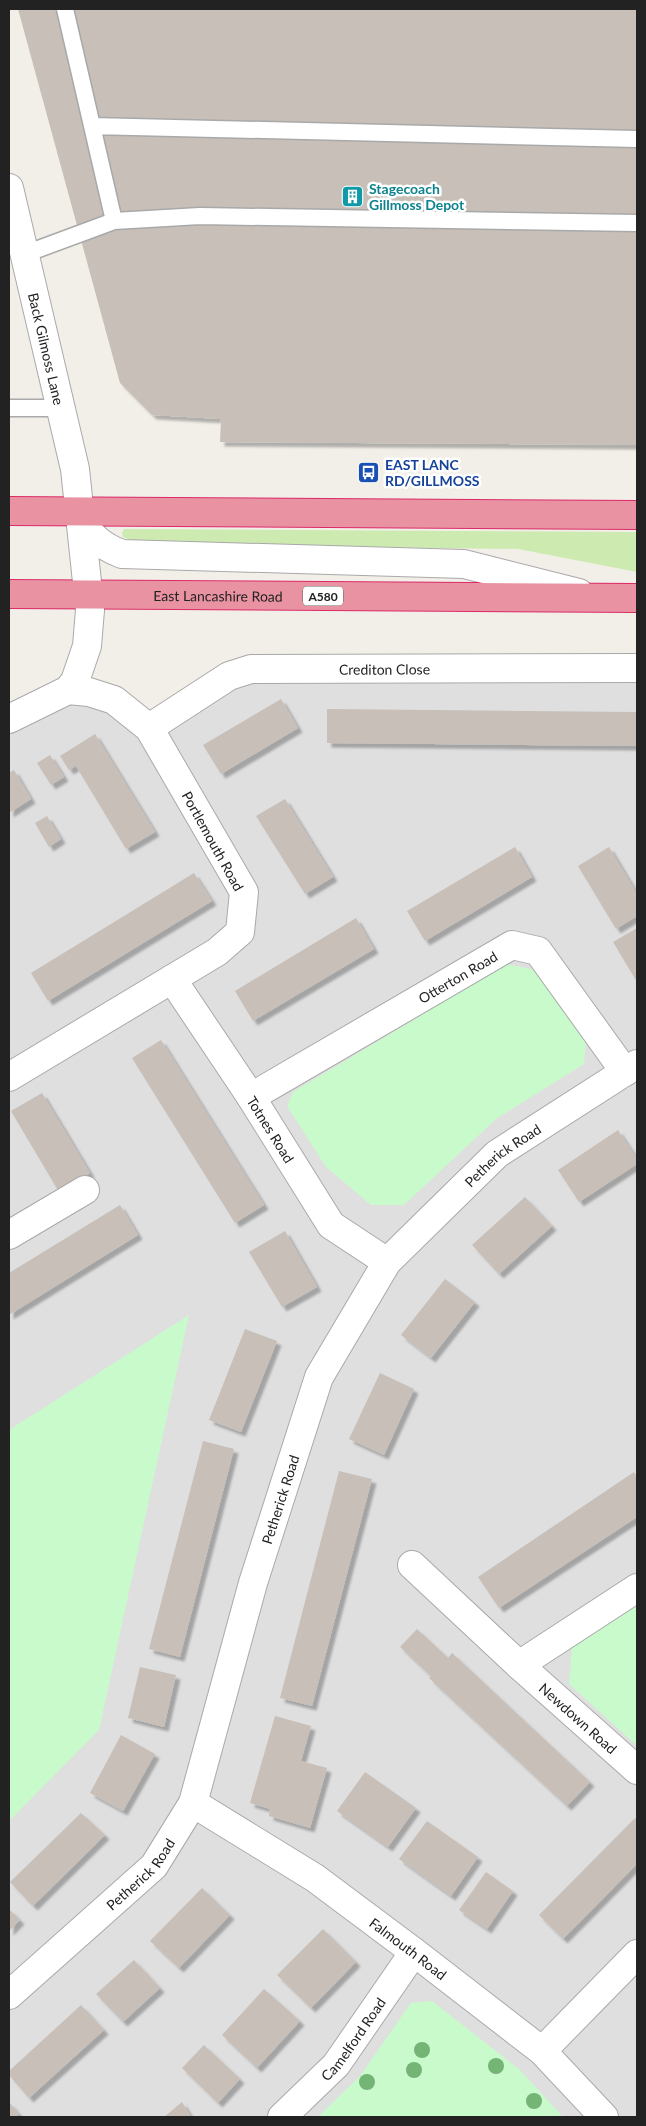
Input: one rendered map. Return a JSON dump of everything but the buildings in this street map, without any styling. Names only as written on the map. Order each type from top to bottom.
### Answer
[{"type":"highway","points":[[9,511],[637,515]]},
{"type":"highway","name":"East Lancashire Road","points":[[9,594],[637,598]]},
{"type":"street","name":"Back Gilmoss Lane","points":[[9,188],[75,469],[80,511],[90,619],[87,646],[81,670],[68,690]]},
{"type":"street","points":[[80,511],[88,532],[109,549],[122,554],[464,564],[600,598]]},
{"type":"street","name":"Crediton Close","points":[[149,728],[229,676],[251,669],[637,668]]},
{"type":"street","points":[[9,719],[68,690]]},
{"type":"street","name":"Portlemouth Road","points":[[9,1077],[217,952],[240,932],[244,892],[149,728],[114,700],[89,692],[68,690]]},
{"type":"street","name":"Otterton Road","points":[[251,1097],[512,945],[538,951],[631,1068]]},
{"type":"street","name":"Totnes Road","points":[[172,979],[251,1097],[331,1225],[387,1262]]},
{"type":"street","name":"Petherick Road","points":[[9,1995],[154,1866],[193,1803],[253,1583],[319,1377],[387,1262],[497,1154],[631,1068]]},
{"type":"street","points":[[12,1226],[85,1190]]},
{"type":"street","name":"Newdown Road","points":[[412,1565],[519,1665],[637,1770]]},
{"type":"street","points":[[519,1665],[637,1588]]},
{"type":"street","name":"Falmouth Road","points":[[193,1803],[316,1878],[414,1952],[542,2051],[604,2117]]},
{"type":"street","name":"Camelford Road","points":[[282,2117],[336,2064],[414,1952]]},
{"type":"street","points":[[542,2051],[637,1954]]},
{"type":"lane","points":[[64,9],[114,221]]},
{"type":"lane","points":[[92,126],[637,139]]},
{"type":"lane","points":[[25,254],[114,221],[200,216],[637,223]]},
{"type":"lane","points":[[9,408],[61,408]]},
{"type":"shaded area","points":[[637,668],[637,2117],[9,2117],[9,719],[68,690],[149,727],[229,676]]},
{"type":"green space","points":[[124,529],[637,532],[637,572],[518,549],[140,544],[123,537]]},
{"type":"green space","points":[[507,964],[540,971],[586,1042],[584,1064],[496,1119],[404,1205],[371,1205],[326,1167],[287,1106],[293,1092]]},
{"type":"green space","points":[[189,1315],[99,1730],[9,1821],[9,1430]]},
{"type":"green space","points":[[637,1604],[637,1746],[569,1684],[572,1648]]},
{"type":"green space","points":[[432,2001],[519,2069],[563,2117],[318,2117],[360,2076],[411,2003]]},
{"type":"place","name":"Stagecoach Gillmoss Depot","points":[[353,196]]},
{"type":"place","name":"EAST LANC RD/GILLMOSS","points":[[369,472]]}]
